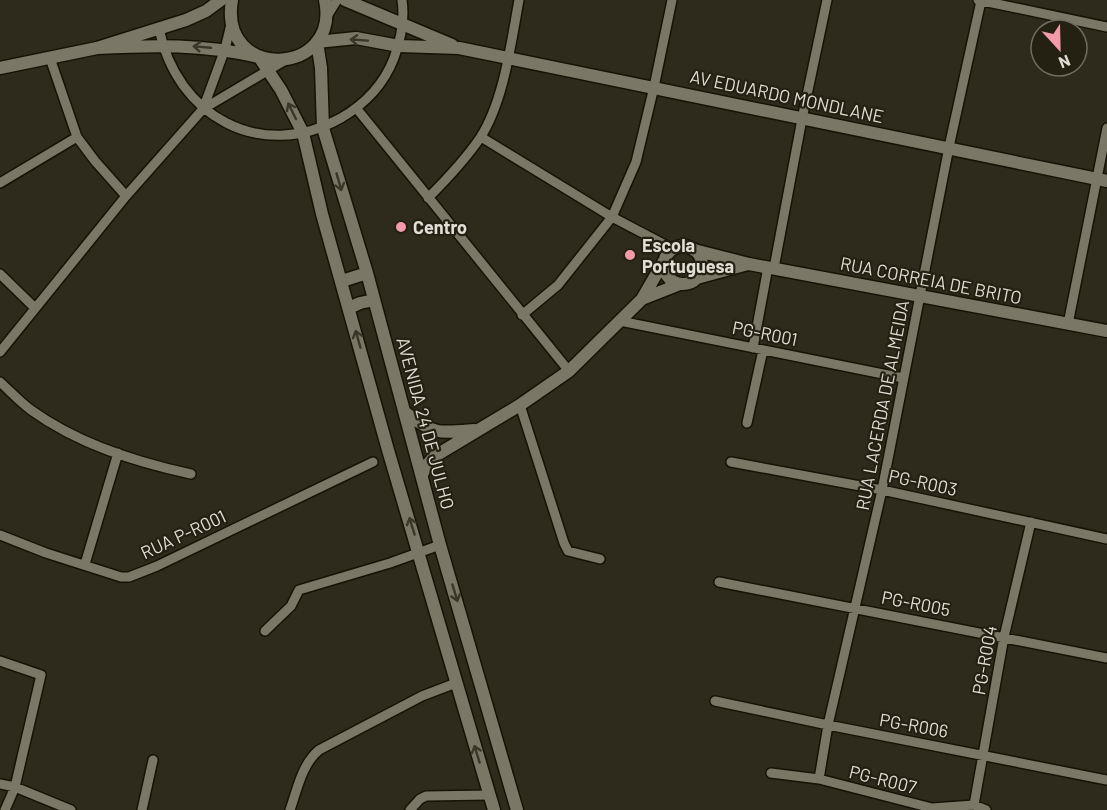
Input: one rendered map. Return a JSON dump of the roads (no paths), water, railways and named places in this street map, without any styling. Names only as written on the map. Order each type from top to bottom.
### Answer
[{"type":"street","points":[[0,68],[97,48],[206,11],[221,0]]},
{"type":"street","points":[[203,108],[225,49],[231,24],[232,0]]},
{"type":"street","points":[[97,48],[162,45],[225,49],[284,61],[297,58],[317,42],[324,30],[327,16],[325,0]]},
{"type":"street","points":[[327,16],[337,0]]},
{"type":"street","points":[[345,0],[459,48]]},
{"type":"street","points":[[159,28],[162,45],[176,78],[203,108],[223,122],[257,134],[303,134],[323,128],[357,109],[372,94],[389,70],[399,46],[403,24],[402,0]]},
{"type":"street","points":[[428,198],[455,171],[481,137],[496,102],[508,58],[519,0]]},
{"type":"street","points":[[522,315],[558,285],[612,217],[636,162],[672,0]]},
{"type":"street","points":[[747,423],[771,267],[827,0]]},
{"type":"street","points":[[979,0],[1107,27]]},
{"type":"street","name":"RUA LACERDA DE ALMEIDA","points":[[819,779],[828,725],[882,490],[979,0]]},
{"type":"street","points":[[231,24],[241,44],[259,57],[281,90],[303,134],[322,214],[492,804]]},
{"type":"street","points":[[317,42],[356,38],[399,46],[459,48]]},
{"type":"street","name":"AVENIDA 24 DE JULHO","points":[[317,42],[321,68],[323,128],[367,273],[440,545],[515,805]]},
{"type":"street","name":"AV EDUARDO MONDLANE","points":[[459,48],[1102,180]]},
{"type":"street","points":[[50,58],[77,137],[126,196]]},
{"type":"street","points":[[0,352],[126,196],[203,108],[284,61]]},
{"type":"street","points":[[357,109],[569,371]]},
{"type":"street","points":[[1068,324],[1102,180],[1107,128]]},
{"type":"street","points":[[0,183],[77,137]]},
{"type":"street","points":[[481,137],[612,217],[673,249]]},
{"type":"street","points":[[422,476],[426,466],[435,456],[520,405],[569,371],[642,299],[673,249],[683,246],[694,250],[701,260],[697,278]]},
{"type":"street","name":"RUA CORREIA DE BRITO","points":[[694,250],[749,264],[1107,331]]},
{"type":"street","points":[[664,261],[665,274],[680,284]]},
{"type":"street","points":[[642,299],[680,284],[692,282],[697,278],[749,264]]},
{"type":"street","points":[[342,282],[367,273]]},
{"type":"street","points":[[0,274],[35,308]]},
{"type":"street","points":[[349,308],[374,300]]},
{"type":"street","name":"PG-R001","points":[[620,321],[903,378]]},
{"type":"street","points":[[0,382],[30,409],[87,442],[156,466],[191,474]]},
{"type":"street","points":[[520,405],[568,551],[600,559]]},
{"type":"street","points":[[406,413],[424,427],[440,433],[478,430]]},
{"type":"street","points":[[85,564],[118,453]]},
{"type":"street","name":"RUA P-R001","points":[[0,536],[121,577],[129,577],[157,566],[373,462]]},
{"type":"street","name":"PG-R003","points":[[731,462],[882,490],[1107,538]]},
{"type":"street","name":"PG-R004","points":[[974,805],[1004,637],[1031,522]]},
{"type":"street","points":[[265,631],[291,606],[299,590],[440,545]]},
{"type":"street","points":[[426,576],[448,569]]},
{"type":"street","name":"PG-R005","points":[[720,582],[1107,658]]},
{"type":"street","points":[[0,661],[41,675],[15,787],[5,810]]},
{"type":"street","points":[[290,810],[310,758],[320,750],[422,696],[456,683]]},
{"type":"street","name":"PG-R006","points":[[715,701],[1107,780]]},
{"type":"street","points":[[142,810],[153,760]]},
{"type":"street","name":"PG-R007","points":[[771,772],[819,779],[932,808],[974,805],[986,810]]},
{"type":"street","points":[[0,784],[15,787],[71,810]]},
{"type":"street","points":[[410,810],[426,795],[515,805]]},
{"type":"place","name":"Centro","points":[[401,227]]},
{"type":"place","name":"Escola Portuguesa","points":[[630,255]]}]
